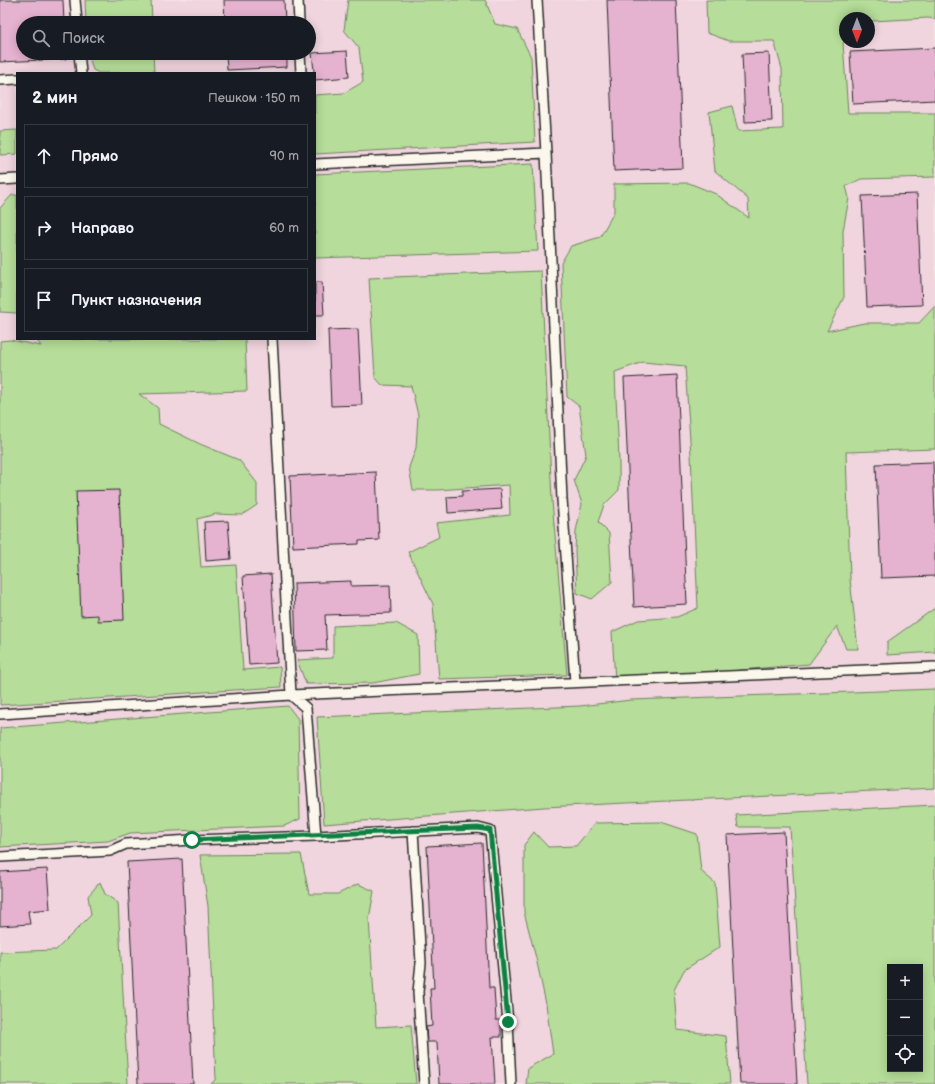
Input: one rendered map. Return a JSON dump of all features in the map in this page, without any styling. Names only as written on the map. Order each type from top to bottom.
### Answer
[{"type":"lane","points":[[75,0],[76,16]]},
{"type":"lane","points":[[298,0],[299,16]]},
{"type":"lane","points":[[538,0],[562,499],[575,682]]},
{"type":"lane","points":[[80,60],[81,72]]},
{"type":"lane","points":[[300,60],[301,72]]},
{"type":"lane","points":[[0,80],[16,79]]},
{"type":"lane","points":[[316,164],[546,153]]},
{"type":"lane","points":[[0,180],[16,179]]},
{"type":"lane","points":[[272,340],[291,695],[306,708],[316,836]]},
{"type":"lane","points":[[0,714],[291,695],[935,667]]},
{"type":"lane","points":[[0,857],[110,851],[126,844],[192,840],[316,836],[478,828],[490,830],[508,1022],[511,1084]]},
{"type":"lane","points":[[413,831],[421,963],[418,992],[424,1084]]},
{"type":"shaded area","points":[[0,0],[935,0],[935,1084],[0,1084]]},
{"type":"green space","points":[[85,0],[151,0],[152,16],[86,16]]},
{"type":"green space","points":[[348,0],[485,0],[495,24],[517,29],[531,57],[535,142],[316,154],[316,95],[344,93],[363,82],[359,48],[344,30]]},
{"type":"green space","points":[[706,0],[935,0],[935,19],[928,18],[875,21],[875,12],[839,12],[839,48],[843,48],[848,113],[935,113],[935,177],[861,179],[846,186],[849,198],[843,231],[844,297],[827,331],[864,323],[919,323],[935,306],[935,449],[846,452],[850,579],[858,649],[846,649],[837,626],[809,664],[615,681],[612,632],[638,620],[677,617],[698,608],[691,455],[685,366],[643,362],[615,372],[619,490],[604,505],[598,522],[609,533],[612,582],[592,599],[577,593],[575,551],[576,531],[582,504],[574,480],[586,455],[579,406],[567,397],[561,263],[571,246],[600,237],[614,212],[614,184],[689,183],[716,194],[749,218],[748,199],[715,171],[709,112],[732,106],[738,131],[783,129],[782,69],[774,41],[729,41],[707,33]]},
{"type":"green space","points":[[90,60],[153,60],[154,72],[97,72],[93,70]]},
{"type":"green space","points":[[16,130],[16,154],[0,155],[0,131]]},
{"type":"green space","points":[[533,164],[538,251],[316,258],[316,174]]},
{"type":"green space","points":[[12,195],[16,195],[16,313],[0,312],[0,208]]},
{"type":"green space","points":[[541,271],[552,500],[567,675],[439,679],[433,604],[408,552],[439,537],[436,523],[510,515],[509,485],[438,490],[413,490],[409,467],[416,448],[418,415],[411,386],[382,385],[375,377],[369,278]]},
{"type":"green space","points":[[10,340],[41,346],[37,340],[245,340],[247,391],[139,394],[158,408],[159,424],[200,444],[239,460],[257,483],[257,505],[242,515],[216,514],[197,519],[201,567],[236,565],[243,670],[280,667],[281,687],[0,705],[0,341]]},
{"type":"green space","points":[[935,608],[935,652],[887,655],[887,642]]},
{"type":"green space","points":[[396,623],[418,635],[419,674],[373,683],[306,684],[297,660],[333,658],[333,626]]},
{"type":"green space","points":[[935,689],[935,788],[544,807],[324,824],[317,717],[580,706],[631,700]]},
{"type":"green space","points":[[288,706],[298,719],[300,819],[284,826],[130,833],[108,841],[0,847],[0,728]]},
{"type":"green space","points":[[935,805],[935,1084],[807,1084],[790,827],[738,827],[736,815]]},
{"type":"green space","points":[[661,822],[697,834],[701,871],[715,883],[720,947],[684,970],[674,990],[677,1030],[726,1036],[730,1084],[526,1084],[528,1068],[553,1054],[546,1004],[524,912],[524,845],[534,832],[548,847],[576,846],[595,823]]},
{"type":"green space","points":[[301,854],[309,894],[338,894],[358,884],[374,891],[369,919],[376,1027],[411,1025],[416,1084],[211,1084],[216,1079],[208,906],[200,855]]},
{"type":"green space","points":[[100,882],[105,894],[118,903],[128,1084],[0,1084],[0,952],[56,950],[91,915],[88,896]]},
{"type":"building","points":[[0,0],[63,0],[64,16],[16,16],[16,60],[44,60],[0,62]]},
{"type":"building","points":[[224,0],[284,0],[285,16],[225,16]]},
{"type":"building","points":[[607,0],[676,0],[683,168],[614,171]]},
{"type":"building","points":[[935,48],[935,100],[853,104],[850,52]]},
{"type":"building","points":[[347,51],[349,77],[316,80],[316,72],[314,72],[313,60],[316,60],[316,53]]},
{"type":"building","points":[[769,53],[772,121],[745,122],[742,54]]},
{"type":"building","points":[[226,60],[287,60],[287,67],[227,70]]},
{"type":"building","points":[[917,194],[922,305],[867,307],[862,196]]},
{"type":"building","points":[[316,282],[322,282],[324,315],[316,315]]},
{"type":"building","points":[[358,329],[362,405],[331,406],[328,330]]},
{"type":"building","points":[[677,375],[687,604],[634,607],[624,378]]},
{"type":"building","points":[[933,462],[935,576],[881,578],[876,464]]},
{"type":"building","points":[[376,472],[379,540],[359,541],[359,544],[293,547],[290,476]]},
{"type":"building","points":[[500,489],[502,509],[448,513],[447,497],[462,496],[462,491]]},
{"type":"building","points":[[119,490],[124,620],[98,621],[98,615],[81,616],[76,491]]},
{"type":"building","points":[[228,521],[231,559],[206,561],[204,522]]},
{"type":"building","points":[[271,574],[277,663],[249,665],[243,576]]},
{"type":"building","points":[[351,581],[351,586],[390,585],[391,613],[325,615],[327,650],[296,651],[294,583]]},
{"type":"building","points":[[784,832],[797,1084],[740,1084],[727,835]]},
{"type":"building","points":[[482,843],[489,988],[494,988],[496,1020],[501,1020],[501,1037],[492,1037],[495,1084],[439,1084],[437,1042],[427,1042],[426,1027],[432,1026],[430,988],[434,988],[427,846]]},
{"type":"building","points":[[182,859],[193,1084],[138,1084],[127,862]]},
{"type":"building","points":[[47,869],[50,909],[28,911],[30,924],[0,926],[0,872]]},
{"type":"route","points":[[192,840],[316,836],[478,828],[490,830],[508,1022]]}]
